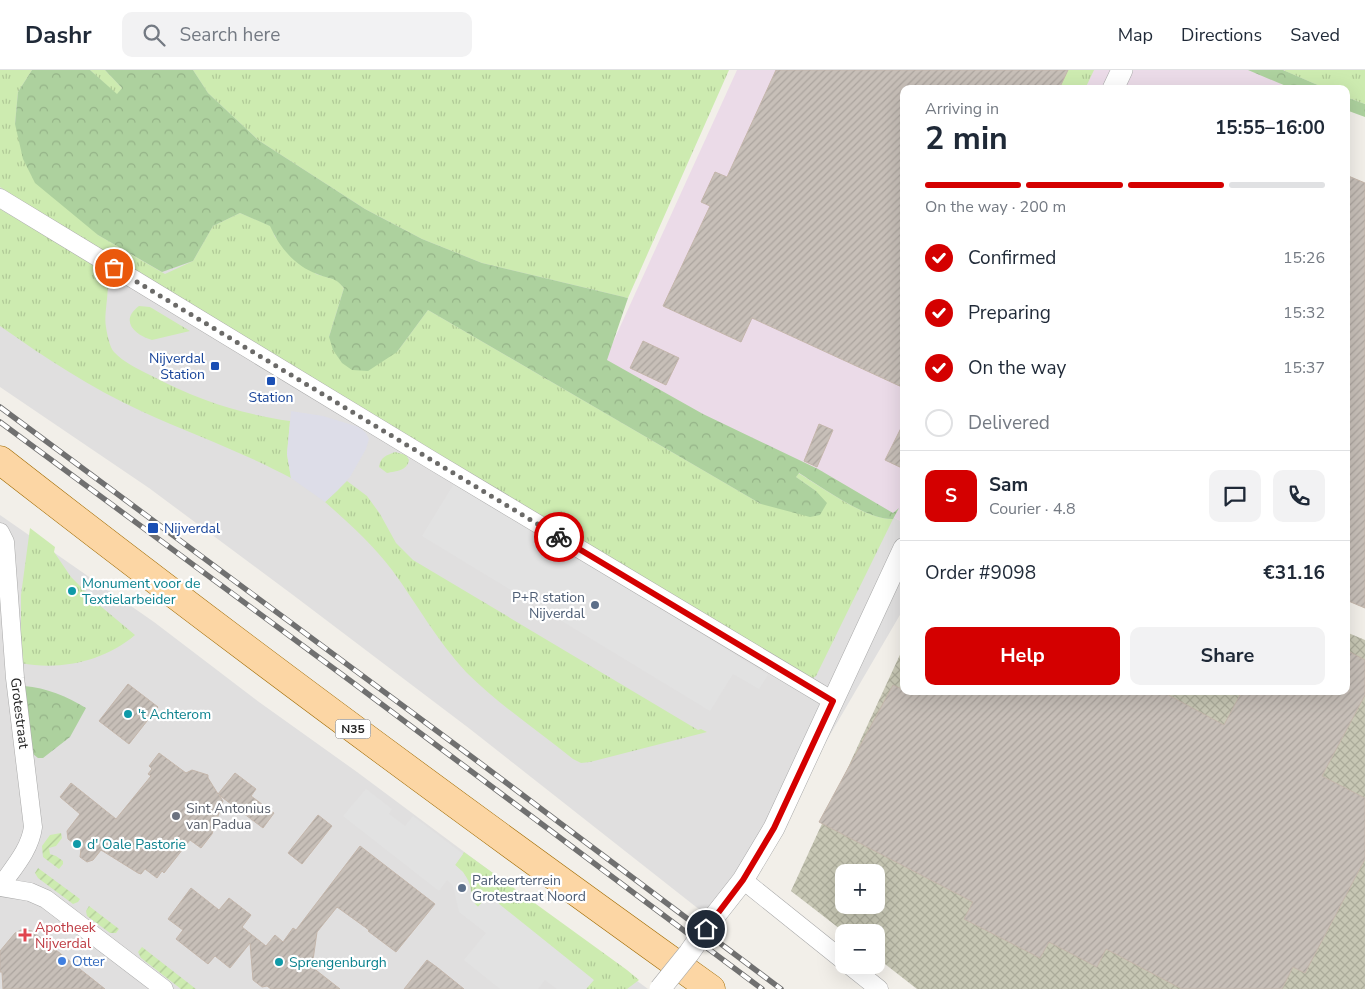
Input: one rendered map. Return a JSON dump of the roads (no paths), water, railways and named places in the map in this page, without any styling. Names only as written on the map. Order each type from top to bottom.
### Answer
[{"type":"main road","name":"N35","points":[[0,460],[266,665],[514,848],[711,989]]},
{"type":"main road","name":"N35","points":[[0,482],[248,672],[684,989]]},
{"type":"street","points":[[1115,85],[1122,70]]},
{"type":"street","points":[[0,198],[833,701]]},
{"type":"street","name":"Grotestraat","points":[[0,532],[5,542],[16,678],[33,827],[26,850],[0,887],[30,892],[46,899],[164,989]]},
{"type":"street","points":[[660,989],[743,880],[774,828],[900,557]]},
{"type":"street","points":[[743,880],[835,954]]},
{"type":"street","points":[[860,974],[879,989]]},
{"type":"railway","points":[[0,407],[781,989]]},
{"type":"railway","points":[[0,422],[352,682],[762,989]]},
{"type":"place","name":"Nijverdal Station","points":[[215,366]]},
{"type":"place","name":"Station","points":[[271,381]]},
{"type":"place","name":"Nijverdal","points":[[153,528]]},
{"type":"place","name":"Monument voor de Textielarbeider","points":[[72,591]]},
{"type":"place","name":"P+R station Nijverdal","points":[[595,605]]},
{"type":"place","name":"'t Achterom","points":[[128,714]]},
{"type":"place","name":"Sint Antonius van Padua","points":[[176,816]]},
{"type":"place","name":"d' Oale Pastorie","points":[[77,844]]},
{"type":"place","name":"Parkeerterrein Grotestraat Noord","points":[[462,888]]},
{"type":"place","name":"Apotheek Nijverdal","points":[[25,935]]},
{"type":"place","name":"Otter","points":[[62,961]]},
{"type":"place","name":"Sprengenburgh","points":[[279,962]]}]
